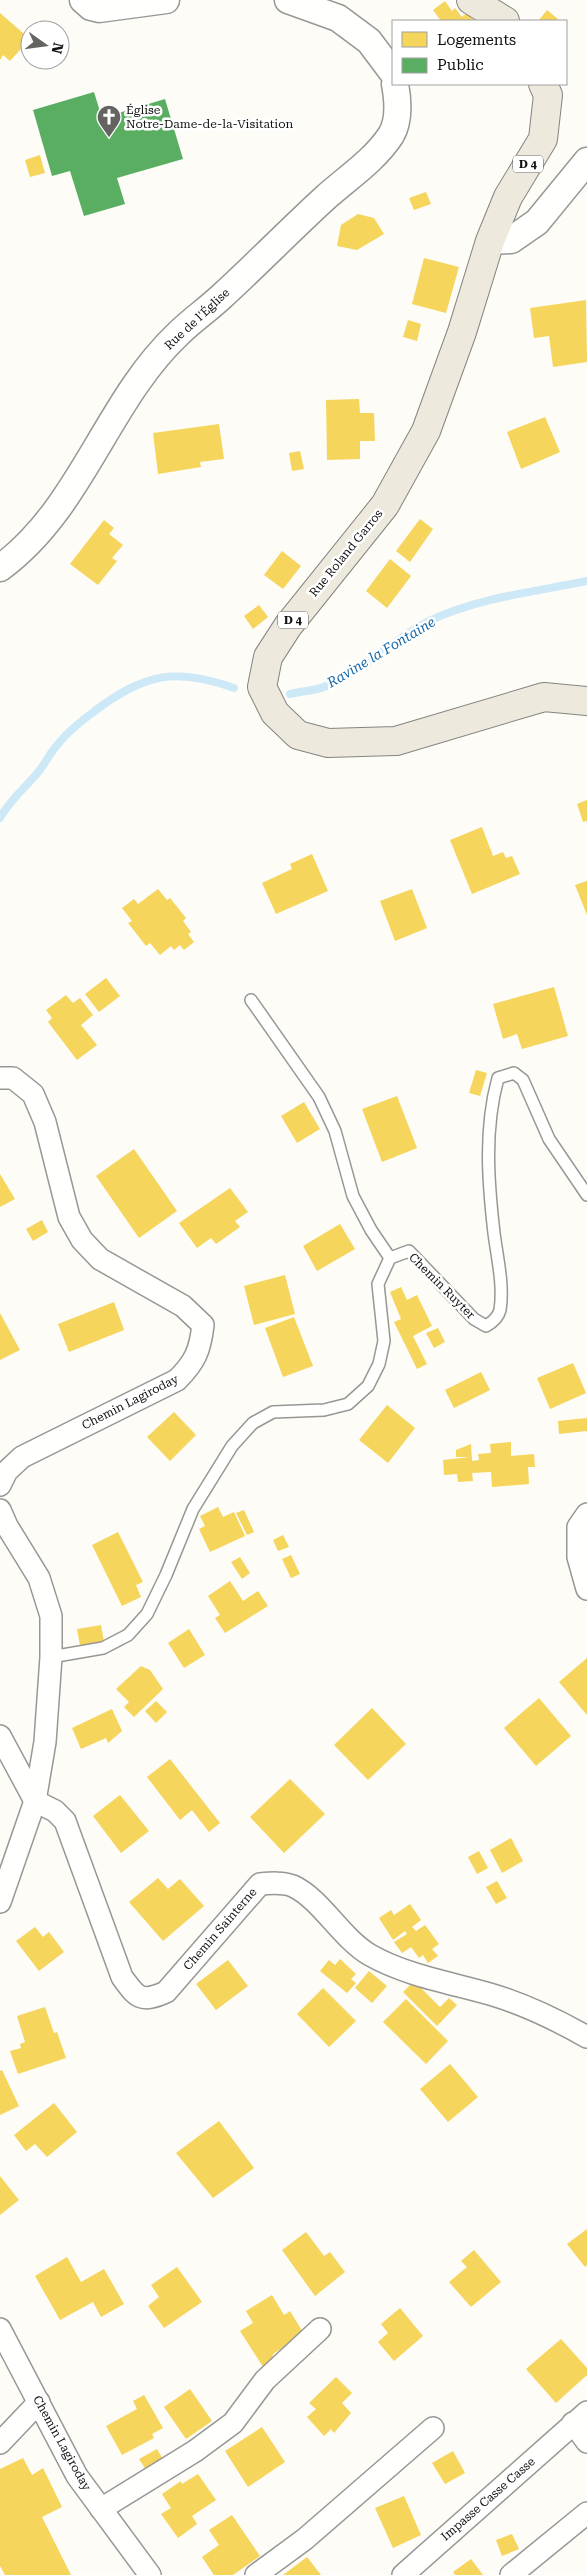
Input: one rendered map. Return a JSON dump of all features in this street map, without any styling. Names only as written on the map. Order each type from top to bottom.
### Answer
[{"type":"main road","points":[[471,0],[503,20]]},
{"type":"main road","name":"Rue Roland Garros","points":[[543,85],[548,95],[543,139],[508,197],[490,241],[462,332],[426,431],[385,505],[288,626],[268,657],[262,687],[275,713],[298,735],[328,743],[396,741],[544,697],[587,701]]},
{"type":"street","points":[[82,0],[90,8],[99,10],[166,0]]},
{"type":"street","points":[[288,0],[338,18],[369,42],[392,72]]},
{"type":"street","name":"Rue de l'Église","points":[[0,568],[16,556],[55,514],[146,368],[177,334],[221,297],[327,196],[371,159],[392,134],[399,107],[395,85]]},
{"type":"street","points":[[490,241],[511,240],[536,222],[587,161]]},
{"type":"street","name":"Chemin Lagiroday","points":[[0,1078],[13,1078],[33,1094],[45,1122],[70,1217],[82,1240],[100,1259],[183,1306],[203,1325],[201,1346],[191,1365],[177,1380],[22,1457],[7,1471],[0,1485]]},
{"type":"street","points":[[0,1510],[7,1526],[39,1578],[51,1616],[51,1657],[44,1742],[35,1801],[0,1902]]},
{"type":"street","points":[[587,1514],[578,1527],[578,1556],[587,1588]]},
{"type":"street","points":[[0,1736],[35,1801]]},
{"type":"street","name":"Chemin Sainterne","points":[[35,1801],[55,1811],[65,1822],[122,1977],[135,1995],[150,1999],[166,1992],[260,1884],[276,1882],[294,1887],[313,1901],[354,1946],[388,1965],[537,2010],[587,2037]]},
{"type":"street","name":"Chemin Lagiroday","points":[[0,2329],[77,2476],[150,2575]]},
{"type":"street","points":[[101,2510],[195,2451],[233,2423],[266,2380],[320,2329]]},
{"type":"street","points":[[0,2443],[39,2402]]},
{"type":"street","points":[[580,2418],[587,2442]]},
{"type":"street","name":"Impasse Casse Casse","points":[[403,2575],[580,2418]]},
{"type":"street","points":[[256,2575],[305,2539],[433,2428]]},
{"type":"street","points":[[511,2575],[587,2513]]},
{"type":"lane","points":[[251,1000],[319,1097],[335,1132],[353,1196],[371,1230],[390,1258]]},
{"type":"lane","name":"Chemin Ruyter","points":[[51,1657],[103,1648],[128,1636],[147,1614],[166,1575],[193,1509],[232,1446],[252,1423],[273,1412],[324,1410],[348,1404],[368,1386],[379,1364],[384,1341],[378,1284],[390,1258],[409,1251],[474,1319],[486,1326],[495,1322],[500,1310],[500,1282],[490,1202],[487,1148],[490,1106],[498,1078],[514,1073],[523,1080],[549,1139],[587,1195]]},
{"type":"building: Logements","points":[[445,1],[452,11],[455,8],[462,17],[467,13],[473,20],[440,20],[433,10]]},
{"type":"building: Logements","points":[[547,10],[558,19],[557,20],[539,20]]},
{"type":"building: Logements","points":[[0,13],[20,30],[20,50],[10,61],[3,55],[0,60]]},
{"type":"building: Logements","points":[[40,155],[45,173],[30,177],[25,160]]},
{"type":"building: Logements","points":[[426,192],[431,204],[414,210],[409,198]]},
{"type":"building: Logements","points":[[358,214],[374,218],[384,234],[357,250],[337,246],[341,225]]},
{"type":"building: Logements","points":[[424,258],[459,267],[446,313],[412,304]]},
{"type":"building: Logements","points":[[586,300],[587,362],[553,367],[549,336],[534,338],[530,308]]},
{"type":"building: Logements","points":[[408,320],[421,324],[417,341],[403,337]]},
{"type":"building: Logements","points":[[359,399],[360,413],[374,413],[375,441],[360,441],[360,459],[327,460],[326,400]]},
{"type":"building: Logements","points":[[545,417],[560,452],[521,469],[507,432]]},
{"type":"building: Logements","points":[[219,424],[224,459],[200,462],[201,467],[158,474],[153,433]]},
{"type":"building: Logements","points":[[300,451],[304,469],[292,471],[289,453]]},
{"type":"building: Logements","points":[[420,519],[433,529],[410,562],[396,551]]},
{"type":"building: Logements","points":[[104,520],[114,528],[109,534],[123,545],[112,558],[117,561],[98,585],[70,564]]},
{"type":"building: Logements","points":[[282,551],[301,566],[283,589],[264,575]]},
{"type":"building: Logements","points":[[390,559],[411,576],[387,608],[366,591]]},
{"type":"building: Logements","points":[[259,605],[268,617],[253,629],[244,616]]},
{"type":"building: Logements","points":[[587,800],[587,821],[583,822],[577,804]]},
{"type":"building: Logements","points":[[482,827],[493,856],[503,852],[506,858],[512,856],[520,874],[472,894],[450,840]]},
{"type":"building: Logements","points":[[312,854],[328,891],[276,914],[262,883],[292,869],[290,864]]},
{"type":"building: Logements","points":[[587,881],[587,915],[575,885]]},
{"type":"building: Logements","points":[[158,889],[167,900],[170,898],[186,918],[183,921],[191,932],[188,934],[194,942],[184,950],[180,945],[174,950],[171,946],[160,955],[150,943],[146,946],[128,923],[132,921],[122,908],[134,899],[138,904]]},
{"type":"building: Logements","points":[[412,889],[427,928],[395,941],[380,901]]},
{"type":"building: Logements","points":[[106,978],[120,996],[99,1012],[85,994]]},
{"type":"building: Logements","points":[[554,987],[568,1036],[522,1049],[517,1034],[503,1039],[493,1004]]},
{"type":"building: Logements","points":[[66,995],[73,1003],[80,998],[93,1015],[81,1025],[97,1045],[77,1060],[48,1022],[52,1018],[46,1010]]},
{"type":"building: Logements","points":[[476,1070],[487,1073],[480,1096],[469,1093]]},
{"type":"building: Logements","points":[[397,1096],[417,1148],[382,1162],[362,1109]]},
{"type":"building: Logements","points":[[304,1102],[320,1129],[297,1143],[281,1116]]},
{"type":"building: Logements","points":[[134,1149],[177,1211],[139,1238],[96,1176]]},
{"type":"building: Logements","points":[[0,1174],[15,1199],[0,1207]]},
{"type":"building: Logements","points":[[230,1188],[248,1212],[235,1221],[240,1227],[216,1244],[211,1238],[197,1248],[179,1223]]},
{"type":"building: Logements","points":[[42,1220],[48,1232],[33,1241],[26,1229]]},
{"type":"building: Logements","points":[[340,1224],[355,1249],[317,1271],[303,1246]]},
{"type":"building: Logements","points":[[285,1275],[295,1314],[254,1325],[244,1286]]},
{"type":"building: Logements","points":[[401,1287],[407,1300],[417,1295],[432,1326],[413,1336],[427,1364],[417,1369],[394,1322],[401,1319],[390,1292]]},
{"type":"building: Logements","points":[[114,1302],[124,1330],[69,1352],[58,1324]]},
{"type":"building: Logements","points":[[0,1313],[20,1350],[0,1360]]},
{"type":"building: Logements","points":[[294,1317],[313,1366],[283,1377],[265,1328]]},
{"type":"building: Logements","points":[[438,1328],[445,1342],[434,1348],[426,1333]]},
{"type":"building: Logements","points":[[573,1363],[586,1393],[550,1409],[537,1378]]},
{"type":"building: Logements","points":[[481,1372],[490,1390],[454,1408],[445,1390]]},
{"type":"building: Logements","points":[[387,1405],[415,1428],[388,1463],[359,1440]]},
{"type":"building: Logements","points":[[174,1412],[196,1435],[170,1461],[147,1437]]},
{"type":"building: Logements","points":[[587,1418],[587,1431],[559,1434],[558,1421]]},
{"type":"building: Logements","points":[[511,1442],[511,1456],[534,1454],[535,1467],[528,1467],[529,1484],[492,1487],[491,1472],[472,1473],[473,1481],[458,1482],[457,1474],[444,1475],[443,1460],[470,1457],[456,1457],[456,1450],[471,1444],[472,1461],[479,1460],[478,1454],[491,1453],[490,1444]]},
{"type":"building: Logements","points":[[218,1507],[223,1517],[234,1512],[245,1536],[210,1552],[199,1529],[205,1526],[200,1516]]},
{"type":"building: Logements","points":[[244,1510],[254,1532],[247,1535],[236,1513]]},
{"type":"building: Logements","points":[[118,1532],[143,1582],[136,1585],[141,1597],[122,1606],[92,1545]]},
{"type":"building: Logements","points":[[283,1535],[289,1547],[278,1551],[273,1540]]},
{"type":"building: Logements","points":[[291,1555],[300,1574],[291,1578],[282,1559]]},
{"type":"building: Logements","points":[[240,1557],[250,1573],[242,1579],[231,1562]]},
{"type":"building: Logements","points":[[230,1581],[243,1601],[258,1591],[268,1606],[225,1633],[215,1618],[220,1615],[208,1596]]},
{"type":"building: Logements","points":[[101,1625],[104,1642],[80,1646],[77,1629]]},
{"type":"building: Logements","points":[[189,1629],[205,1655],[184,1668],[168,1643]]},
{"type":"building: Logements","points":[[587,1658],[587,1715],[559,1682]]},
{"type":"building: Logements","points":[[141,1666],[150,1670],[163,1689],[134,1717],[124,1707],[129,1702],[116,1689]]},
{"type":"building: Logements","points":[[539,1698],[571,1736],[536,1766],[504,1728]]},
{"type":"building: Logements","points":[[156,1701],[167,1712],[156,1723],[145,1711]]},
{"type":"building: Logements","points":[[372,1708],[406,1744],[368,1780],[334,1745]]},
{"type":"building: Logements","points":[[112,1709],[122,1731],[108,1743],[106,1738],[81,1749],[72,1728]]},
{"type":"building: Logements","points":[[170,1759],[220,1823],[209,1832],[192,1810],[180,1820],[147,1777]]},
{"type":"building: Logements","points":[[290,1779],[325,1814],[284,1853],[250,1817]]},
{"type":"building: Logements","points":[[120,1795],[149,1831],[121,1853],[93,1816]]},
{"type":"building: Logements","points":[[511,1838],[523,1861],[502,1873],[490,1850]]},
{"type":"building: Logements","points":[[479,1851],[488,1868],[477,1874],[468,1857]]},
{"type":"building: Logements","points":[[158,1878],[168,1889],[180,1879],[204,1906],[163,1941],[129,1902]]},
{"type":"building: Logements","points":[[497,1881],[507,1898],[496,1904],[486,1887]]},
{"type":"building: Logements","points":[[410,1904],[421,1920],[412,1927],[416,1931],[425,1925],[439,1944],[432,1949],[438,1956],[428,1963],[423,1955],[419,1958],[411,1947],[402,1953],[394,1942],[407,1934],[405,1931],[393,1940],[379,1918],[391,1910],[394,1915]]},
{"type":"building: Logements","points":[[35,1927],[43,1937],[49,1932],[64,1952],[39,1971],[16,1941]]},
{"type":"building: Logements","points":[[340,1959],[356,1974],[351,1979],[356,1983],[347,1993],[320,1971],[329,1960],[335,1965]]},
{"type":"building: Logements","points":[[228,1960],[248,1986],[216,2010],[196,1984]]},
{"type":"building: Logements","points":[[369,1971],[387,1986],[372,2003],[355,1988]]},
{"type":"building: Logements","points":[[414,1981],[440,2007],[449,1998],[457,2005],[437,2026],[403,1992]]},
{"type":"building: Logements","points":[[323,1988],[356,2021],[329,2047],[297,2014]]},
{"type":"building: Logements","points":[[406,1999],[448,2041],[426,2064],[383,2022]]},
{"type":"building: Logements","points":[[45,2007],[54,2033],[57,2032],[66,2058],[18,2074],[10,2051],[21,2048],[20,2044],[25,2042],[17,2016]]},
{"type":"building: Logements","points":[[450,2064],[478,2097],[448,2122],[420,2089]]},
{"type":"building: Logements","points":[[2,2070],[19,2106],[0,2115],[0,2071]]},
{"type":"building: Logements","points":[[54,2103],[77,2132],[47,2157],[35,2144],[26,2151],[14,2135]]},
{"type":"building: Logements","points":[[219,2121],[254,2168],[213,2198],[176,2153]]},
{"type":"building: Logements","points":[[0,2176],[19,2200],[0,2215]]},
{"type":"building: Logements","points":[[587,2229],[587,2265],[585,2267],[567,2244]]},
{"type":"building: Logements","points":[[306,2232],[324,2256],[330,2252],[345,2272],[315,2296],[282,2250]]},
{"type":"building: Logements","points":[[474,2250],[501,2282],[471,2307],[449,2282],[467,2267],[461,2261]]},
{"type":"building: Logements","points":[[67,2257],[81,2282],[104,2269],[124,2304],[101,2317],[93,2302],[60,2320],[35,2276]]},
{"type":"building: Logements","points":[[177,2267],[202,2302],[164,2328],[148,2306],[159,2297],[151,2285]]},
{"type":"building: Logements","points":[[272,2295],[284,2315],[290,2311],[304,2334],[273,2354],[271,2365],[265,2370],[240,2331],[253,2323],[246,2311]]},
{"type":"building: Logements","points":[[400,2308],[423,2336],[394,2361],[378,2342],[388,2333],[381,2324]]},
{"type":"building: Logements","points":[[561,2339],[587,2368],[587,2375],[556,2403],[526,2369]]},
{"type":"building: Logements","points":[[336,2377],[352,2393],[342,2403],[351,2413],[334,2433],[331,2429],[324,2436],[307,2417],[316,2409],[309,2403]]},
{"type":"building: Logements","points":[[190,2389],[212,2421],[186,2439],[164,2407]]},
{"type":"building: Logements","points":[[144,2395],[163,2428],[152,2434],[154,2438],[122,2455],[106,2426],[137,2409],[133,2401]]},
{"type":"building: Logements","points":[[262,2427],[285,2462],[248,2487],[225,2451]]},
{"type":"building: Logements","points":[[157,2449],[165,2463],[148,2473],[139,2459]]},
{"type":"building: Logements","points":[[453,2451],[465,2473],[445,2484],[432,2463]]},
{"type":"building: Logements","points":[[23,2458],[32,2475],[43,2468],[62,2507],[42,2517],[71,2575],[5,2575],[0,2566],[0,2469]]},
{"type":"building: Logements","points":[[198,2474],[216,2500],[192,2516],[197,2524],[178,2538],[161,2514],[171,2508],[162,2494],[181,2481],[182,2484]]},
{"type":"building: Logements","points":[[404,2496],[421,2535],[393,2548],[375,2508]]},
{"type":"building: Logements","points":[[232,2515],[260,2556],[233,2575],[214,2575],[202,2557],[219,2545],[209,2530]]},
{"type":"building: Logements","points":[[512,2534],[519,2549],[502,2556],[496,2540]]},
{"type":"building: Logements","points":[[307,2557],[321,2575],[283,2575]]},
{"type":"building: Logements","points":[[471,2559],[483,2575],[455,2575],[453,2572]]},
{"type":"building: Public","name":"Église Notre-Dame-de-la-Visitation","points":[[94,92],[102,118],[165,99],[183,159],[117,178],[125,204],[84,216],[70,171],[52,176],[33,110]]},
{"type":"waterway","name":"Ravine la Fontaine","points":[[290,694],[320,688],[339,681],[417,627],[450,612],[488,600],[587,581]]},
{"type":"waterway","name":"Ravine la Fontaine","points":[[0,818],[8,806],[39,771],[53,749],[67,734],[96,710],[130,688],[161,678],[177,676],[213,681],[234,688]]},
{"type":"place","name":"Église Notre-Dame-de-la-Visitation","points":[[109,138]]}]
